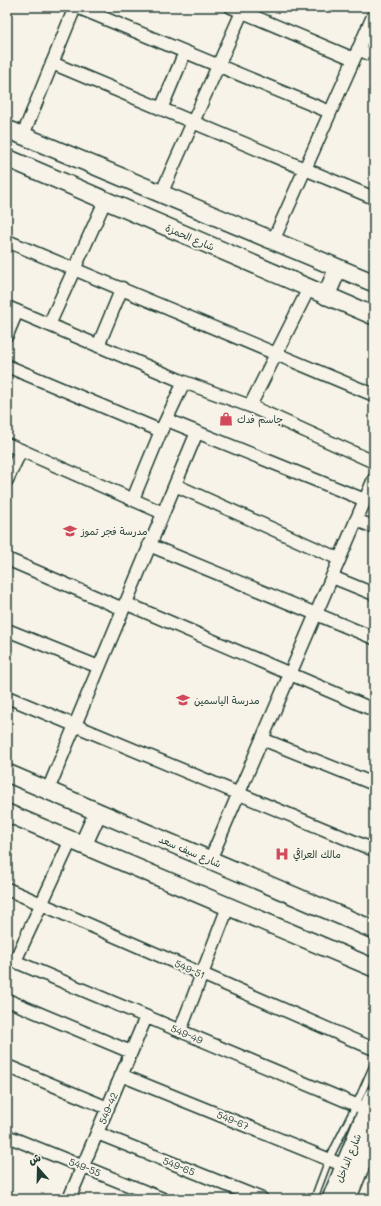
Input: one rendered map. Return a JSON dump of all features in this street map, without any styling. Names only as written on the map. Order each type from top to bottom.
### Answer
[{"type":"main road","name":"شارع الداخل","points":[[332,1199],[337,1163],[366,1104]]},
{"type":"main road","name":"شارع الداخل","points":[[346,1199],[374,1130]]},
{"type":"street","points":[[23,135],[76,7],[330,112]]},
{"type":"street","points":[[231,7],[356,54],[374,56]]},
{"type":"street","points":[[161,194],[242,12]]},
{"type":"street","points":[[273,241],[374,14]]},
{"type":"street","points":[[161,109],[185,52]]},
{"type":"street","points":[[52,63],[374,197]]},
{"type":"street","points":[[7,129],[374,283]]},
{"type":"street","name":"شارع الحمزة","points":[[7,158],[374,316]]},
{"type":"street","points":[[49,325],[105,200]]},
{"type":"street","points":[[7,241],[374,395]]},
{"type":"street","points":[[326,296],[338,268]]},
{"type":"street","points":[[98,346],[122,288]]},
{"type":"street","points":[[250,406],[309,288]]},
{"type":"street","points":[[7,335],[12,309],[184,382],[250,406],[374,462]]},
{"type":"street","points":[[7,366],[161,431]]},
{"type":"street","points":[[133,499],[161,431],[184,382]]},
{"type":"street","points":[[167,420],[365,500]]},
{"type":"street","points":[[48,790],[197,432]]},
{"type":"street","points":[[7,444],[163,513]]},
{"type":"street","points":[[7,480],[21,450]]},
{"type":"street","points":[[210,860],[374,479]]},
{"type":"street","points":[[175,484],[340,559]]},
{"type":"street","points":[[356,520],[374,527]]},
{"type":"street","points":[[149,546],[374,638]]},
{"type":"street","points":[[8,561],[124,606],[374,710]]},
{"type":"street","points":[[332,577],[374,594]]},
{"type":"street","points":[[7,630],[99,667]]},
{"type":"street","points":[[7,697],[374,850]]},
{"type":"street","points":[[262,739],[374,784]]},
{"type":"street","name":"شارع سيف سعد","points":[[7,773],[374,930]]},
{"type":"street","points":[[11,960],[41,904],[77,843],[98,812]]},
{"type":"street","points":[[7,813],[228,908],[374,968]]},
{"type":"street","name":"549-51","points":[[7,889],[374,1049]]},
{"type":"street","points":[[180,1031],[228,908]]},
{"type":"street","name":"549-49","points":[[11,960],[180,1031],[366,1104]]},
{"type":"street","points":[[7,1000],[131,1052]]},
{"type":"street","name":"549-42","points":[[69,1199],[146,1017]]},
{"type":"street","points":[[7,1066],[108,1108]]},
{"type":"street","name":"549-67","points":[[121,1075],[337,1163]]},
{"type":"street","name":"549-65","points":[[97,1133],[262,1199]]},
{"type":"street","name":"549-55","points":[[7,1136],[163,1199]]},
{"type":"lane","points":[[366,1104],[374,1064]]},
{"type":"lane","points":[[314,1199],[337,1163]]},
{"type":"place","name":"جاسم فدك","points":[[226,419]]},
{"type":"place","name":"مدرسة فجر تموز","points":[[70,531]]},
{"type":"place","name":"مدرسة الياسمين","points":[[183,700]]},
{"type":"place","name":"مالك العراقي","points":[[282,854]]}]
